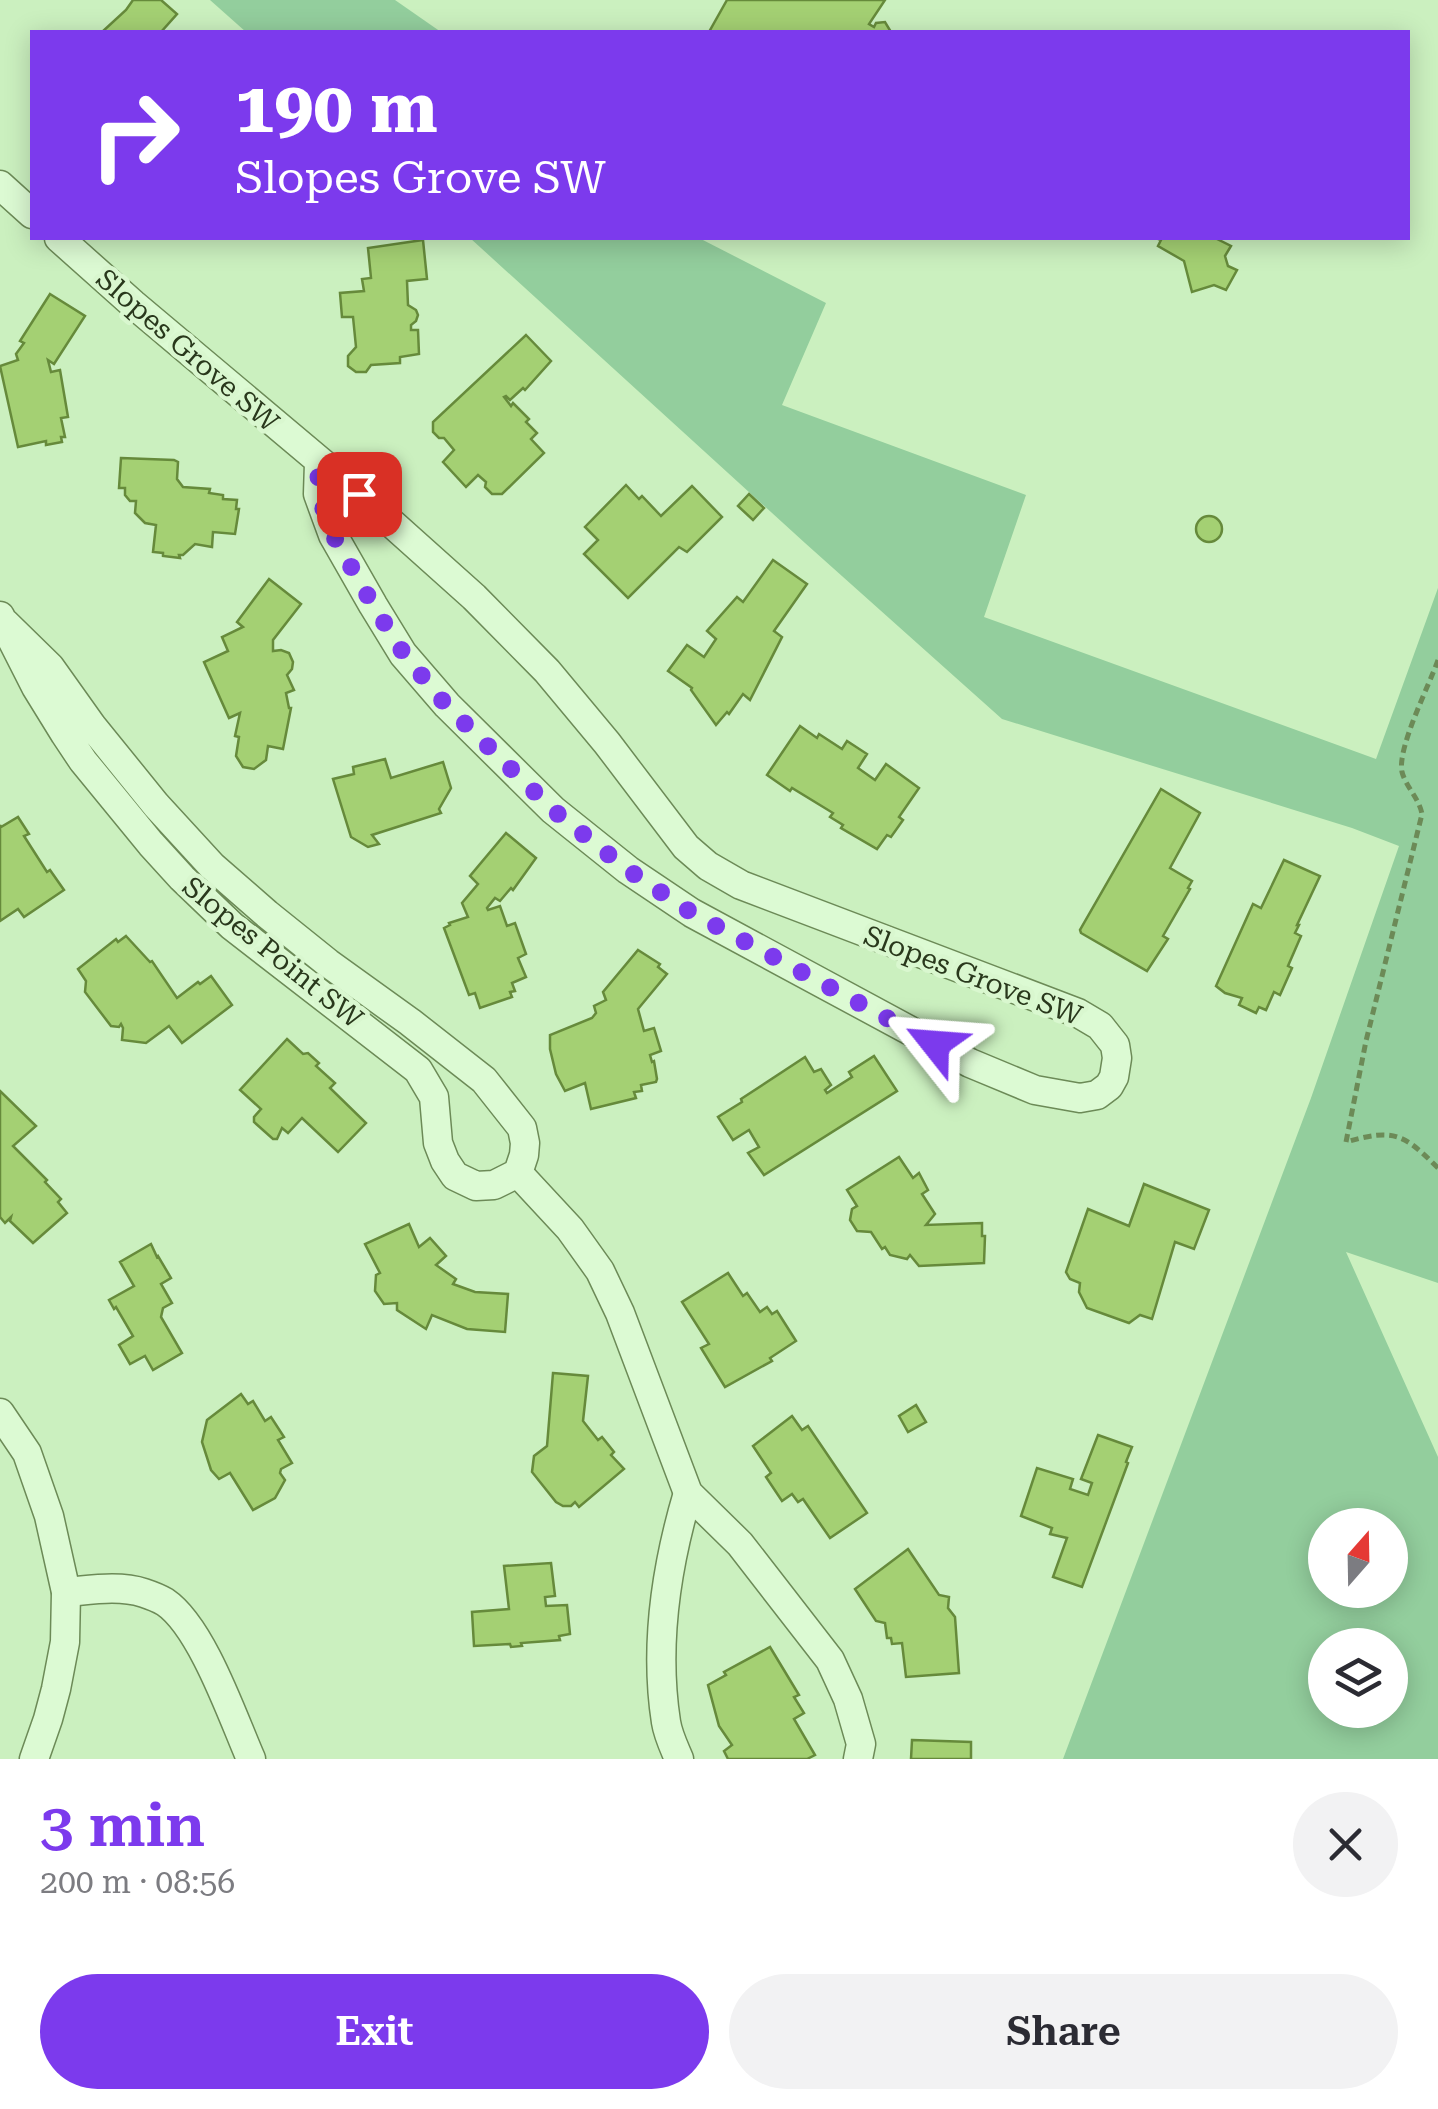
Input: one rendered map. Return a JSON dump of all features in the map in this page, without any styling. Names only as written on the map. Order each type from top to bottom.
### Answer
[{"type":"street","points":[[0,185],[30,212]]},
{"type":"street","name":"Slopes Grove SW","points":[[61,240],[474,597],[547,671],[686,847],[708,866],[741,885],[1078,1013],[1100,1026],[1114,1046],[1116,1068],[1108,1086],[1096,1095],[1080,1098],[1035,1090],[970,1062],[692,913],[628,870],[553,810],[446,705],[404,654],[333,535],[318,494],[319,463]]},
{"type":"street","name":"Slopes Point SW","points":[[2,619],[50,667],[92,726],[212,866],[282,926],[484,1080],[522,1128],[524,1155],[518,1174],[494,1185],[476,1186],[454,1176],[438,1143],[434,1097],[418,1070],[232,926],[172,867],[83,761],[36,688],[2,619]]},
{"type":"street","points":[[518,1174],[570,1229],[600,1272],[620,1313],[688,1493],[740,1544],[830,1660],[848,1699],[861,1744],[858,1759]]},
{"type":"street","points":[[0,1412],[27,1453],[49,1516],[66,1592],[64,1642],[56,1689],[34,1759]]},
{"type":"street","points":[[678,1759],[666,1726],[663,1606],[673,1543],[688,1493]]},
{"type":"street","points":[[66,1592],[114,1588],[141,1592],[167,1603],[190,1629],[209,1660],[251,1759]]},
{"type":"path","points":[[1438,660],[1403,751],[1401,769],[1420,802],[1422,814],[1373,1011],[1346,1142],[1373,1134],[1396,1135],[1416,1146],[1438,1168]]},
{"type":"green space","points":[[210,0],[395,0],[438,30],[244,30]]},
{"type":"green space","points":[[472,240],[703,240],[826,303],[782,405],[1026,495],[984,617],[1376,759],[1438,588],[1438,1283],[1346,1252],[1438,1457],[1438,1759],[1063,1759],[1311,1098],[1399,846],[1002,719]]},
{"type":"building","points":[[133,0],[161,0],[177,14],[163,30],[104,30]]},
{"type":"building","points":[[727,0],[885,0],[869,24],[874,27],[885,22],[890,30],[710,30]]},
{"type":"building","points":[[423,240],[427,279],[407,281],[408,305],[418,315],[411,330],[418,330],[419,354],[400,357],[400,363],[371,365],[366,372],[356,372],[348,366],[348,356],[356,347],[353,317],[342,317],[340,293],[364,291],[362,279],[371,278],[368,248]]},
{"type":"building","points":[[1161,240],[1219,240],[1231,246],[1225,256],[1228,266],[1237,270],[1226,290],[1214,285],[1192,292],[1184,261],[1158,246]]},
{"type":"building","points":[[50,294],[85,316],[54,364],[48,360],[51,372],[60,370],[68,417],[61,418],[65,437],[61,437],[62,442],[18,447],[0,366],[18,360],[16,354],[24,343],[20,341]]},
{"type":"building","points":[[526,335],[551,361],[525,390],[510,400],[504,397],[529,419],[526,422],[537,433],[531,439],[544,453],[502,494],[492,494],[478,475],[466,487],[443,462],[454,450],[433,432],[433,422]]},
{"type":"building","points":[[121,458],[174,460],[178,462],[177,479],[183,487],[210,489],[209,493],[223,495],[223,499],[237,500],[235,534],[213,532],[212,547],[195,544],[180,558],[153,552],[156,525],[145,523],[135,513],[136,501],[130,501],[125,488],[119,488]]},
{"type":"building","points":[[626,485],[661,516],[692,486],[722,517],[687,552],[679,547],[628,598],[584,554],[598,540],[585,527]]},
{"type":"building","points":[[749,494],[764,508],[753,520],[738,506]]},
{"type":"building","points":[[1209,516],[1218,520],[1222,529],[1218,538],[1209,542],[1200,538],[1196,529],[1200,520]]},
{"type":"building","points":[[773,560],[807,584],[774,631],[782,637],[750,700],[743,694],[716,725],[692,688],[668,671],[687,645],[704,657],[716,639],[707,631],[737,597],[743,602]]},
{"type":"building","points":[[269,579],[301,604],[273,640],[273,651],[289,653],[293,662],[287,675],[294,690],[286,693],[291,708],[283,749],[268,746],[266,760],[254,769],[243,767],[236,756],[240,713],[229,718],[204,662],[228,651],[222,637],[243,627],[237,622]]},
{"type":"building","points":[[800,726],[842,749],[847,741],[867,754],[858,768],[875,780],[886,764],[919,788],[899,817],[903,820],[877,849],[841,828],[843,825],[830,817],[833,813],[767,775]]},
{"type":"building","points":[[385,759],[391,778],[443,762],[451,788],[439,809],[441,813],[372,835],[379,844],[368,847],[351,837],[333,779],[354,774],[353,767]]},
{"type":"building","points":[[1161,789],[1200,813],[1170,868],[1192,881],[1190,889],[1163,936],[1168,939],[1147,971],[1080,930]]},
{"type":"building","points":[[18,817],[29,834],[24,836],[64,890],[24,917],[18,909],[0,921],[0,825]]},
{"type":"building","points":[[506,833],[536,858],[513,890],[500,901],[495,898],[487,908],[500,906],[507,926],[515,923],[526,954],[518,958],[526,977],[512,983],[512,997],[480,1008],[475,993],[469,995],[444,928],[468,917],[462,903],[478,884],[470,876]]},
{"type":"building","points":[[1284,860],[1320,876],[1297,925],[1295,933],[1301,936],[1280,995],[1274,992],[1266,1010],[1259,1007],[1256,1013],[1239,1005],[1242,998],[1216,986],[1253,904],[1261,908]]},
{"type":"building","points":[[126,936],[152,961],[177,998],[211,976],[232,1005],[182,1043],[169,1026],[146,1043],[122,1040],[121,1024],[111,1026],[85,992],[86,981],[78,969],[116,939],[118,942]]},
{"type":"building","points":[[638,950],[660,964],[658,967],[667,974],[638,1009],[644,1031],[654,1028],[661,1051],[650,1055],[657,1079],[641,1085],[642,1091],[634,1092],[636,1098],[591,1109],[585,1083],[565,1091],[556,1074],[550,1035],[592,1018],[596,1013],[594,1006],[606,1000],[603,992]]},
{"type":"building","points":[[287,1039],[319,1063],[316,1066],[335,1083],[330,1088],[366,1123],[338,1152],[302,1118],[288,1133],[282,1128],[277,1139],[254,1122],[261,1109],[240,1090]]},
{"type":"building","points":[[874,1056],[897,1091],[764,1175],[748,1153],[759,1147],[749,1130],[733,1140],[718,1117],[805,1057],[814,1072],[821,1069],[831,1085],[825,1090],[827,1093]]},
{"type":"building","points":[[0,1091],[36,1126],[13,1146],[47,1180],[67,1213],[33,1243],[10,1221],[11,1217],[5,1223],[0,1217]]},
{"type":"building","points":[[899,1157],[913,1178],[919,1173],[928,1190],[922,1194],[935,1214],[926,1225],[982,1223],[984,1263],[919,1266],[910,1255],[907,1259],[890,1255],[871,1232],[857,1231],[850,1220],[852,1209],[857,1206],[847,1190]]},
{"type":"building","points":[[1144,1184],[1209,1210],[1194,1249],[1175,1242],[1152,1319],[1140,1315],[1129,1323],[1087,1308],[1079,1292],[1080,1283],[1070,1279],[1066,1272],[1088,1209],[1129,1226]]},
{"type":"building","points":[[409,1224],[419,1247],[430,1238],[446,1256],[436,1265],[456,1279],[453,1284],[475,1292],[508,1294],[505,1332],[467,1329],[432,1315],[426,1329],[397,1310],[397,1303],[384,1304],[375,1291],[376,1275],[380,1273],[365,1244]]},
{"type":"building","points":[[151,1244],[171,1278],[161,1284],[172,1303],[163,1308],[161,1317],[182,1353],[153,1370],[145,1356],[130,1364],[119,1345],[133,1336],[109,1300],[134,1286],[120,1262]]},
{"type":"building","points":[[728,1273],[760,1312],[767,1307],[772,1314],[777,1311],[796,1341],[770,1358],[772,1361],[725,1387],[701,1348],[709,1344],[682,1302]]},
{"type":"building","points":[[553,1373],[588,1376],[583,1421],[598,1440],[602,1437],[624,1469],[579,1507],[575,1502],[563,1506],[556,1502],[532,1472],[534,1456],[547,1446]]},
{"type":"building","points":[[241,1394],[248,1404],[253,1401],[265,1421],[271,1417],[284,1437],[278,1440],[292,1463],[281,1469],[285,1480],[275,1498],[253,1510],[230,1473],[219,1479],[211,1470],[202,1442],[207,1420]]},
{"type":"building","points":[[916,1405],[926,1422],[908,1432],[899,1416]]},
{"type":"building","points":[[792,1416],[802,1430],[808,1426],[867,1513],[830,1538],[803,1499],[798,1502],[792,1494],[782,1501],[766,1477],[771,1473],[753,1446]]},
{"type":"building","points":[[1098,1435],[1132,1447],[1082,1587],[1053,1577],[1067,1538],[1050,1534],[1052,1528],[1021,1516],[1037,1468],[1073,1479],[1070,1489],[1088,1495],[1092,1483],[1081,1479]]},
{"type":"building","points":[[908,1549],[939,1595],[949,1597],[948,1608],[955,1617],[959,1673],[906,1677],[902,1643],[892,1644],[885,1623],[876,1621],[855,1589]]},
{"type":"building","points":[[551,1563],[555,1596],[545,1597],[546,1606],[567,1605],[570,1634],[559,1636],[560,1640],[521,1643],[522,1646],[474,1646],[472,1612],[509,1609],[504,1566]]},
{"type":"building","points":[[770,1647],[799,1695],[794,1697],[804,1713],[794,1719],[815,1755],[807,1759],[728,1759],[724,1751],[732,1745],[719,1726],[708,1685]]},
{"type":"building","points":[[912,1740],[971,1742],[971,1759],[911,1759]]},
{"type":"route","points":[[359,494],[319,463],[318,494],[333,535],[404,654],[446,705],[553,810],[628,870],[692,913],[935,1044]]}]
